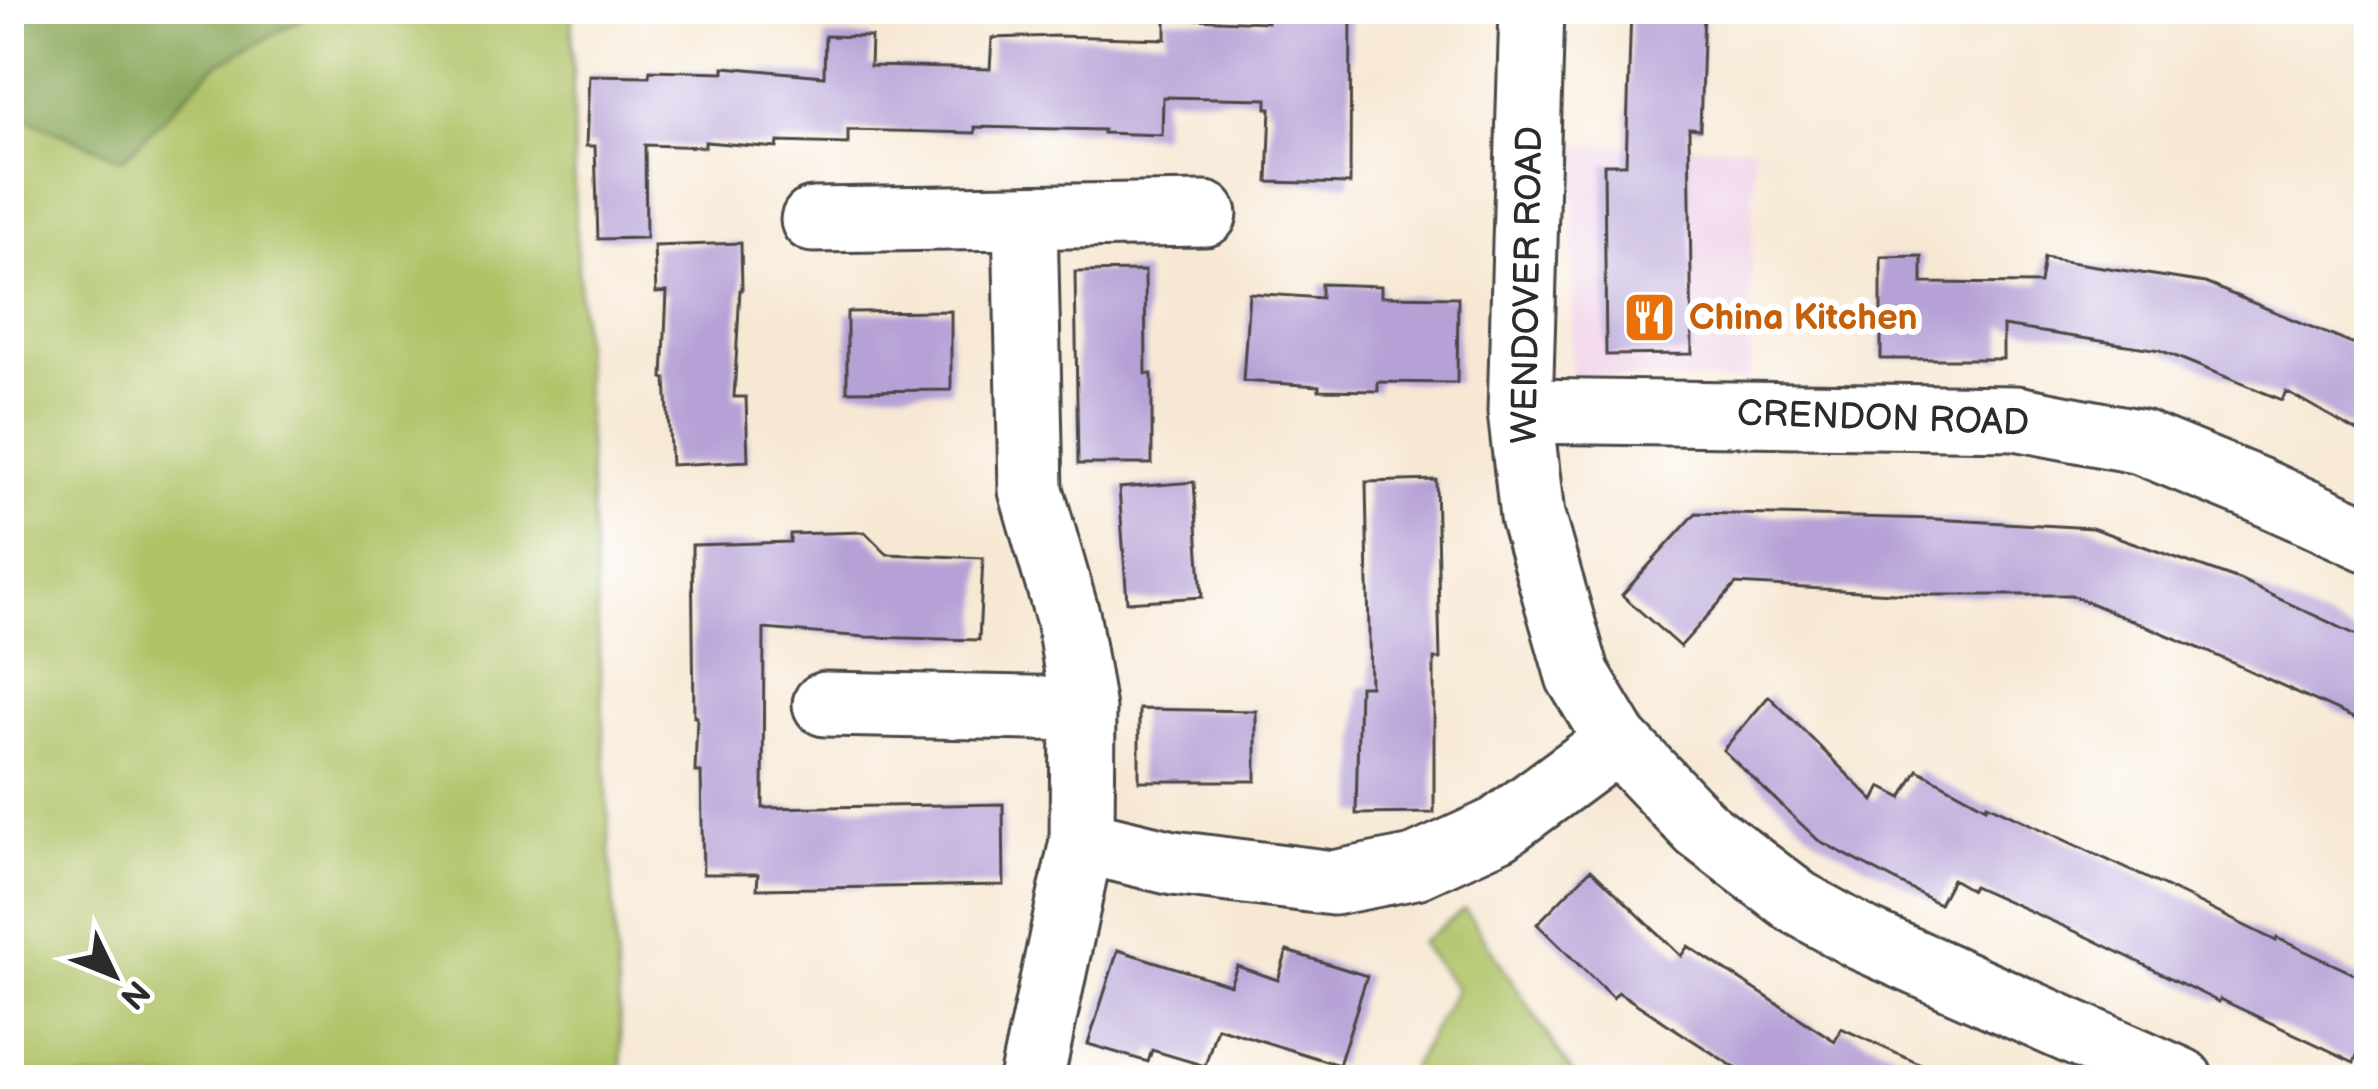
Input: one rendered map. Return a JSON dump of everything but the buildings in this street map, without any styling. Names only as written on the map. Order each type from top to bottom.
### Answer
[{"type":"street","name":"WENDOVER ROAD","points":[[1532,9],[1520,411],[1532,516],[1578,676],[1617,741],[1702,829],[1797,902],[1863,939],[2181,1080]]},
{"type":"street","points":[[814,220],[1205,214]]},
{"type":"street","points":[[1025,217],[1031,490],[1068,618],[1083,709],[1082,841],[1031,1080]]},
{"type":"street","name":"CRENDON ROAD","points":[[1520,411],[2017,418],[2141,442],[2369,540]]},
{"type":"street","points":[[825,704],[1083,709]]},
{"type":"street","points":[[1082,841],[1173,863],[1333,883],[1415,867],[1498,829],[1617,741]]},
{"type":"shaded area","points":[[1575,146],[1754,146],[1749,382],[1571,376]]},
{"type":"green space","points":[[9,9],[321,9],[214,66],[123,159],[9,111]]},
{"type":"green space","points":[[321,9],[572,9],[574,193],[623,1080],[9,1080],[9,111],[123,159],[214,66]]},
{"type":"green space","points":[[1465,909],[1577,1080],[1405,1080],[1456,989],[1420,943]]},
{"type":"place","name":"China Kitchen","points":[[1650,318]]}]
